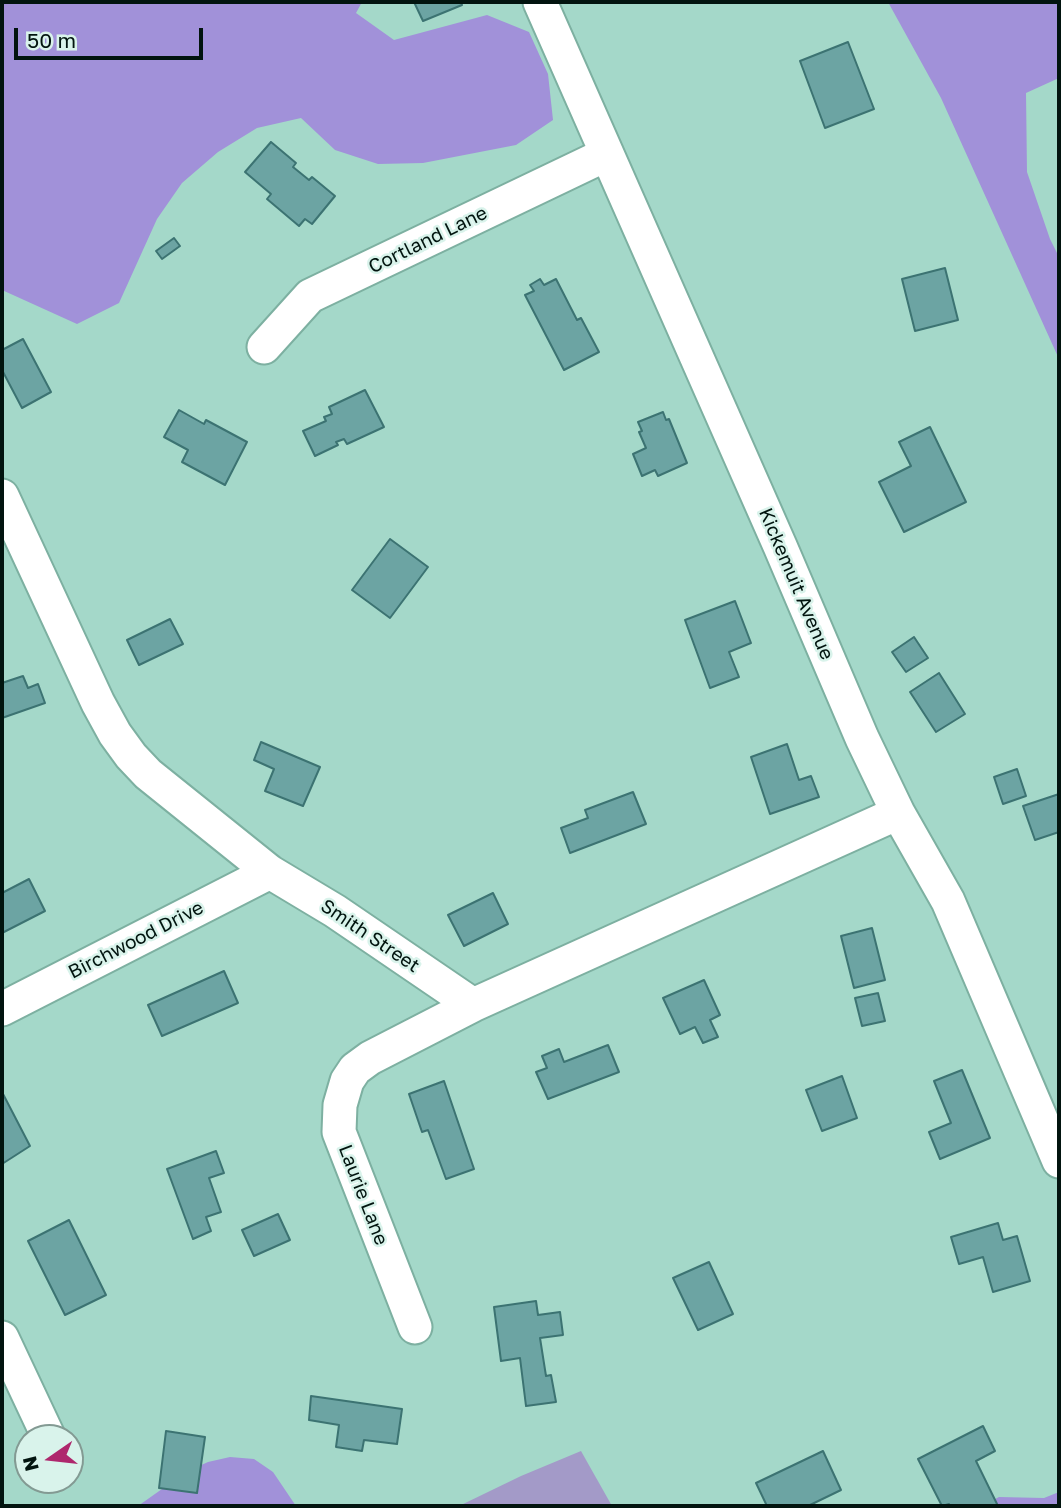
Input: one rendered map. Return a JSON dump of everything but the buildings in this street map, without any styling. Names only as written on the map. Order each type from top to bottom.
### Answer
[{"type":"street","name":"Kickemuit Avenue","points":[[540,2],[780,545],[862,738],[898,813],[948,901],[1059,1161]]},
{"type":"street","name":"Cortland Lane","points":[[264,347],[310,296],[607,153]]},
{"type":"street","name":"Smith Street","points":[[2,496],[115,734],[148,774],[270,872],[335,911],[473,1005]]},
{"type":"street","points":[[473,1005],[898,813]]},
{"type":"street","name":"Birchwood Drive","points":[[2,1009],[270,872]]},
{"type":"street","name":"Laurie Lane","points":[[415,1327],[339,1132],[340,1105],[347,1081],[355,1069],[370,1058],[473,1005]]},
{"type":"street","points":[[2,1338],[42,1424]]},
{"type":"shaded area","points":[[2,2],[362,2],[356,13],[394,40],[487,15],[529,32],[548,74],[553,120],[516,145],[423,163],[378,164],[335,150],[301,118],[257,128],[218,152],[182,183],[157,219],[119,303],[77,324],[2,290]]},
{"type":"shaded area","points":[[888,2],[1059,2],[1059,78],[1026,93],[1027,172],[1059,257],[1059,359],[941,98]]},
{"type":"shaded area","points":[[581,1451],[612,1506],[459,1506],[521,1476]]},
{"type":"shaded area","points":[[230,1457],[254,1459],[273,1472],[296,1506],[138,1506],[186,1472],[208,1462]]},
{"type":"shaded area","points":[[1059,1492],[1059,1506],[982,1506],[999,1497],[1044,1498]]}]
